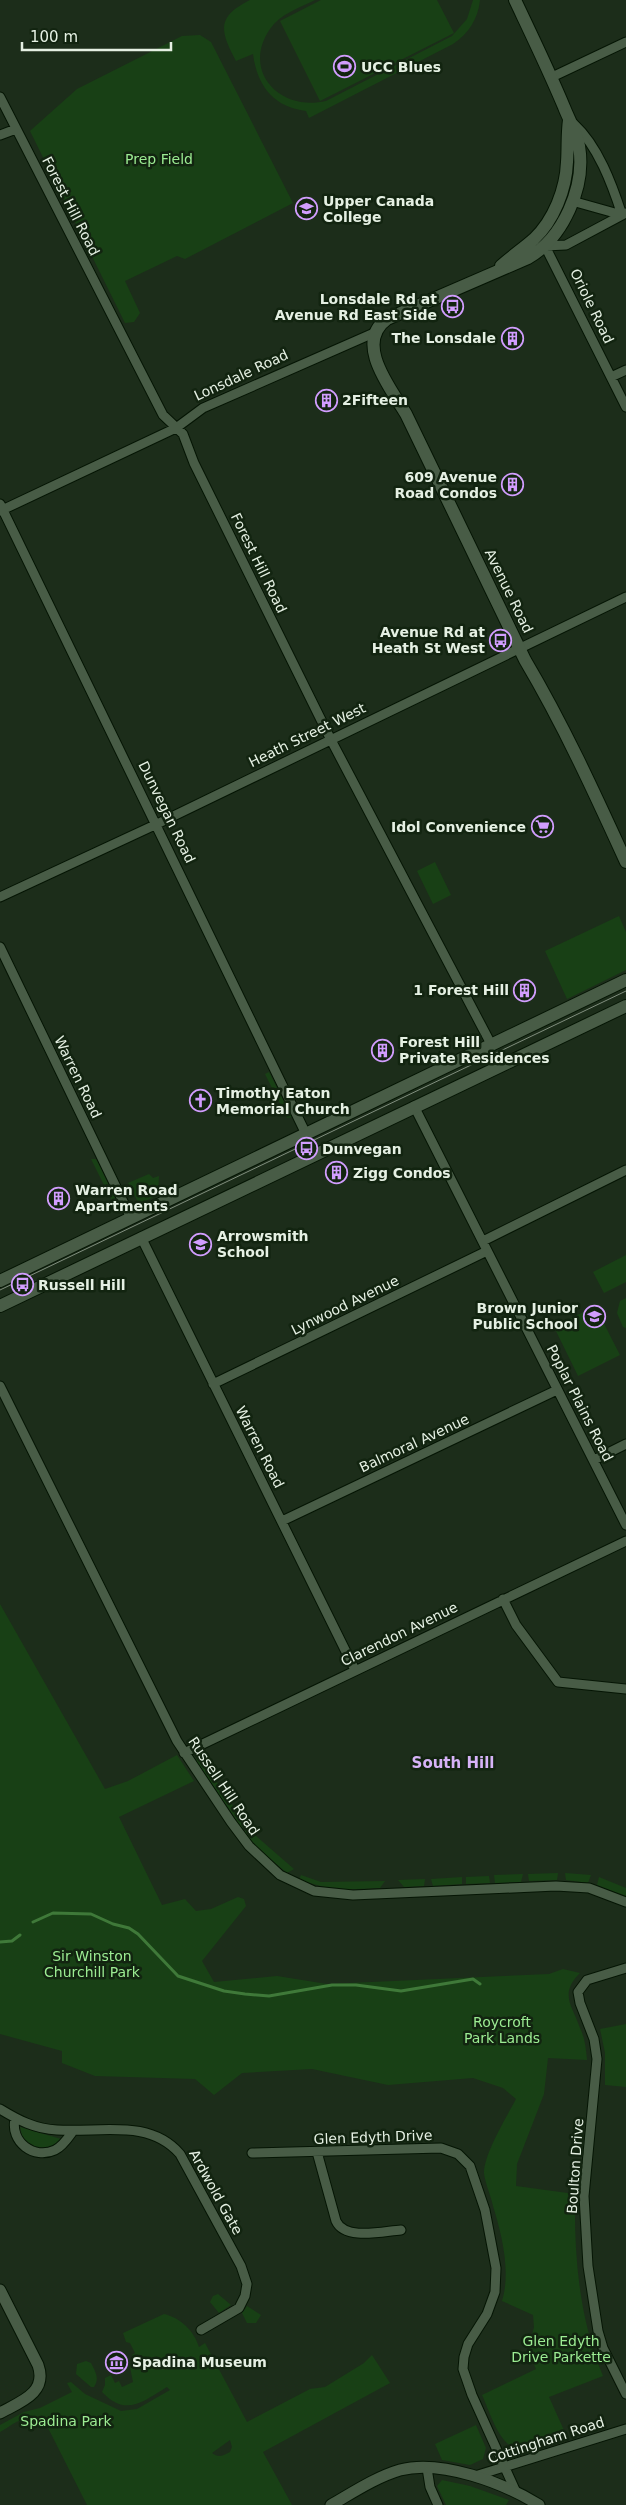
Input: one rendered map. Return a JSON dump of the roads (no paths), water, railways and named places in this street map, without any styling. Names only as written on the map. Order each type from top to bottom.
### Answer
[{"type":"main road","points":[[495,271],[528,258],[545,246],[563,222],[572,201],[578,180],[580,158],[579,145],[552,77],[515,0]]},
{"type":"main road","points":[[545,246],[542,238],[561,194],[567,163],[566,137],[569,120]]},
{"type":"main road","points":[[495,271],[532,240],[552,217]]},
{"type":"main road","name":"Lonsdale Road","points":[[376,332],[383,322],[395,314],[495,271]]},
{"type":"main road","name":"Avenue Road","points":[[376,332],[373,345],[378,364],[406,414],[520,648],[578,759],[626,862]]},
{"type":"main road","points":[[0,1281],[626,980]]},
{"type":"main road","points":[[0,1306],[626,1006]]},
{"type":"main road","points":[[241,1164],[251,1186]]},
{"type":"street","points":[[552,77],[626,42]]},
{"type":"street","name":"Forest Hill Road","points":[[0,97],[163,415],[183,434],[194,463],[330,738],[491,1044]]},
{"type":"street","points":[[569,120],[583,132],[607,176],[624,214]]},
{"type":"street","points":[[0,135],[16,129]]},
{"type":"street","points":[[572,201],[624,214]]},
{"type":"street","points":[[545,246],[566,245],[624,214]]},
{"type":"street","name":"Oriole Road","points":[[545,246],[626,407]]},
{"type":"street","name":"Lonsdale Road","points":[[1,508],[176,428],[203,408],[376,332]]},
{"type":"street","points":[[611,377],[626,370]]},
{"type":"street","name":"Dunvegan Road","points":[[1,508],[157,824],[306,1134]]},
{"type":"street","name":"Heath Street West","points":[[0,896],[157,824],[330,738],[626,597]]},
{"type":"street","name":"Warren Road","points":[[0,948],[131,1218]]},
{"type":"street","name":"Poplar Plains Road","points":[[414,1106],[626,1526]]},
{"type":"street","points":[[483,1241],[626,1170]]},
{"type":"street","name":"Warren Road","points":[[141,1237],[355,1670]]},
{"type":"street","name":"Lynwood Avenue","points":[[214,1384],[487,1251]]},
{"type":"street","name":"Russell Hill Road","points":[[0,1386],[184,1753],[248,1846],[280,1875],[314,1892],[352,1895],[568,1886],[602,1891],[626,1902]]},
{"type":"street","name":"Balmoral Avenue","points":[[282,1521],[557,1390]]},
{"type":"street","points":[[594,1460],[626,1444]]},
{"type":"street","name":"Clarendon Avenue","points":[[184,1753],[626,1541]]},
{"type":"street","points":[[503,1599],[516,1625],[558,1682],[626,1689]]},
{"type":"street","name":"Boulton Drive","points":[[626,1968],[587,1980],[578,1992],[580,2003],[594,2040],[597,2059],[584,2196],[588,2266],[600,2340],[613,2372],[626,2394]]},
{"type":"street","name":"Ardwold Gate","points":[[0,2110],[15,2119],[36,2126],[73,2130],[143,2131],[168,2141],[180,2154],[241,2266],[247,2284],[246,2296],[239,2308],[202,2330]]},
{"type":"street","points":[[15,2119],[13,2126],[21,2143],[27,2149],[39,2153],[56,2150],[63,2145],[73,2130]]},
{"type":"street","name":"Glen Edyth Drive","points":[[252,2153],[441,2148],[458,2154],[470,2166],[486,2210],[497,2280],[492,2303],[465,2350],[463,2369],[472,2395],[516,2492]]},
{"type":"street","points":[[317,2152],[336,2221],[340,2227],[353,2233],[401,2230]]},
{"type":"street","points":[[0,2290],[40,2371],[37,2390],[32,2395],[0,2413]]},
{"type":"street","name":"Cottingham Road","points":[[475,2476],[626,2429]]},
{"type":"street","points":[[428,2468],[430,2487],[438,2505]]},
{"type":"street","points":[[331,2505],[398,2470],[428,2468],[475,2476],[516,2492],[539,2505]]},
{"type":"waterway","points":[[33,1922],[53,1913],[91,1914],[113,1924],[129,1928],[138,1934],[178,1976],[224,1991],[245,1994],[269,1996],[332,1985],[356,1985],[401,1991],[473,1979],[480,1984]]},
{"type":"waterway","points":[[0,1942],[12,1941],[20,1935]]},
{"type":"tram line","points":[[0,1290],[626,991]]},
{"type":"place","name":"UCC Blues","points":[[345,67]]},
{"type":"place","name":"Upper Canada College","points":[[307,209]]},
{"type":"place","name":"Lonsdale Rd at Avenue Rd East Side","points":[[453,307]]},
{"type":"place","name":"The Lonsdale","points":[[512,338]]},
{"type":"place","name":"2Fifteen","points":[[326,400]]},
{"type":"place","name":"609 Avenue Road Condos","points":[[513,485]]},
{"type":"place","name":"Avenue Rd at Heath St West","points":[[501,640]]},
{"type":"place","name":"Idol Convenience","points":[[542,827]]},
{"type":"place","name":"1 Forest Hill","points":[[525,990]]},
{"type":"place","name":"Forest Hill Private Residences","points":[[383,1050]]},
{"type":"place","name":"Timothy Eaton Memorial Church","points":[[200,1101]]},
{"type":"place","name":"Dunvegan","points":[[306,1149]]},
{"type":"place","name":"Zigg Condos","points":[[337,1173]]},
{"type":"place","name":"Warren Road Apartments","points":[[59,1198]]},
{"type":"place","name":"Arrowsmith School","points":[[201,1244]]},
{"type":"place","name":"Russell Hill","points":[[22,1285]]},
{"type":"place","name":"Brown Junior Public School","points":[[594,1316]]},
{"type":"place","name":"Spadina Museum","points":[[116,2362]]},
{"type":"district","name":"South Hill","points":[[453,1763]]},
{"type":"park label","name":"Prep Field","points":[[159,159]]},
{"type":"park label","name":"Sir Winston Churchill Park","points":[[92,1964]]},
{"type":"park label","name":"Roycroft Park Lands","points":[[502,2030]]},
{"type":"park label","name":"Glen Edyth Drive Parkette","points":[[561,2350]]},
{"type":"park label","name":"Spadina Park","points":[[66,2421]]}]
